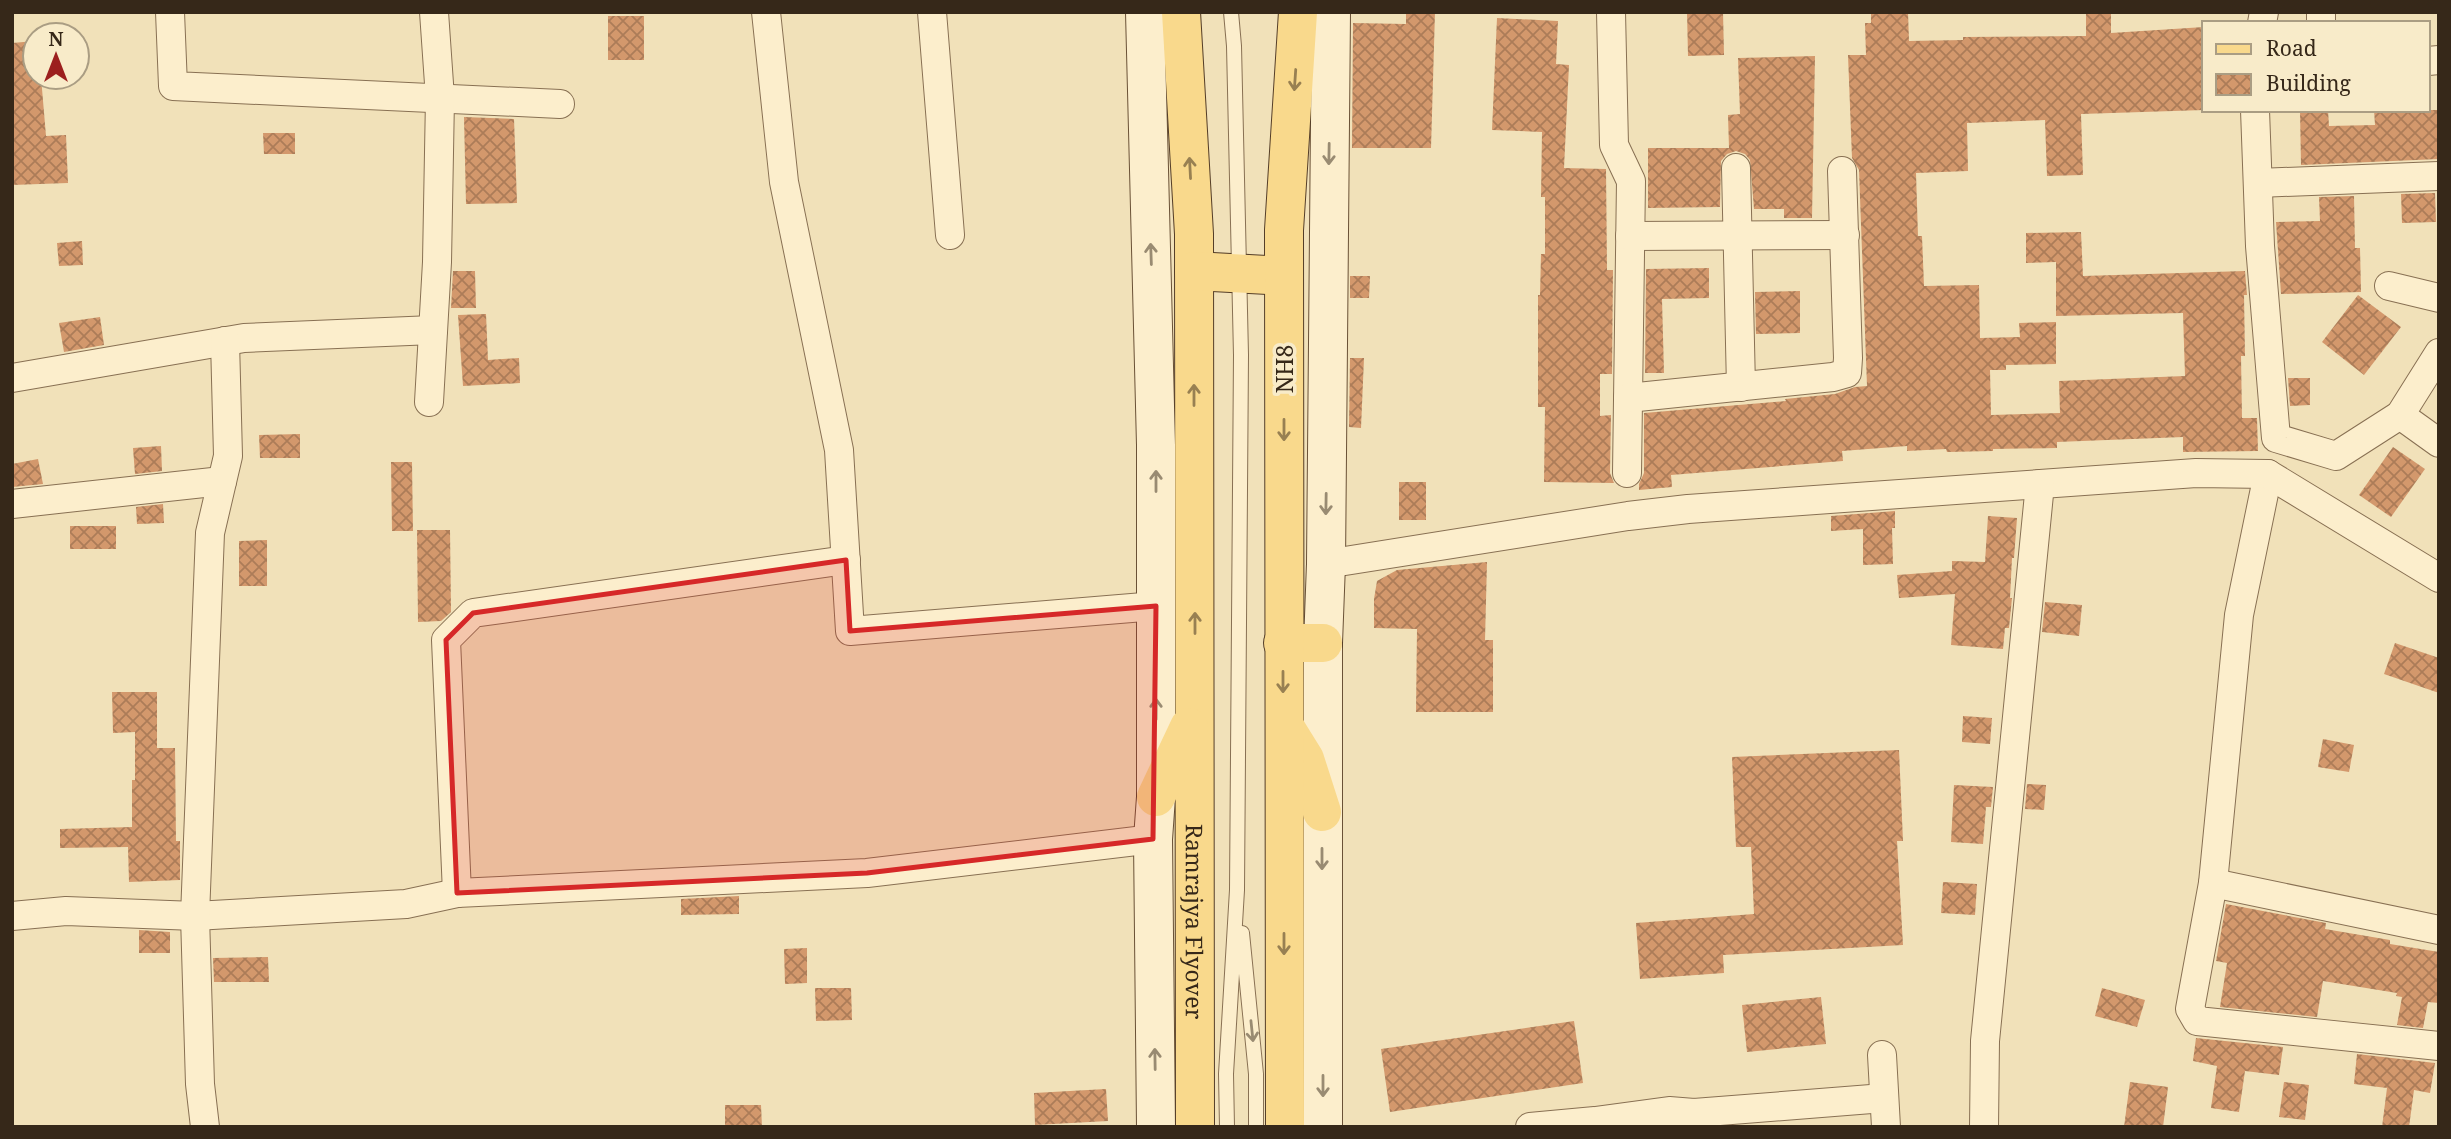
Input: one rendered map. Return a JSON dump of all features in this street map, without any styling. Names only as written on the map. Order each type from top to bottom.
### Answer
[{"type":"main road","name":"Ramrajya Flyover","points":[[1181,12],[1194,234],[1195,1127]]},
{"type":"main road","name":"NH8","points":[[1284,725],[1284,230],[1298,12]]},
{"type":"main road","points":[[1194,271],[1284,276]]},
{"type":"main road","points":[[1283,643],[1323,643]]},
{"type":"main road","points":[[1156,797],[1195,716]]},
{"type":"main road","points":[[1284,725],[1305,759],[1322,812]]},
{"type":"main road","points":[[1284,725],[1286,1127]]},
{"type":"street","points":[[170,12],[173,86],[560,104]]},
{"type":"street","points":[[429,402],[440,98],[434,12]]},
{"type":"street","points":[[766,12],[784,182],[839,450],[850,631],[1156,606]]},
{"type":"street","points":[[932,12],[950,236]]},
{"type":"street","points":[[1145,12],[1156,445],[1156,797],[1153,839],[1156,1127]]},
{"type":"street","points":[[1323,1127],[1323,643],[1331,12]]},
{"type":"street","points":[[1611,12],[1614,145],[1631,181],[1627,473]]},
{"type":"street","points":[[2255,112],[2260,246],[2276,438],[2336,456],[2400,415],[2439,353]]},
{"type":"street","points":[[1736,168],[1741,387]]},
{"type":"street","points":[[1628,398],[1833,377],[1847,373],[1842,172]]},
{"type":"street","points":[[2258,183],[2439,176]]},
{"type":"street","points":[[1630,236],[1844,235]]},
{"type":"street","points":[[2389,286],[2439,298]]},
{"type":"street","points":[[12,378],[244,338],[433,330]]},
{"type":"street","points":[[205,1127],[200,1084],[195,916],[210,533],[228,456],[225,341]]},
{"type":"street","points":[[2400,415],[2439,443]]},
{"type":"street","points":[[1325,564],[1640,514],[2196,472],[2268,474],[2439,578]]},
{"type":"street","points":[[2268,474],[2239,615],[2213,883],[2190,1009],[2197,1021],[2439,1046]]},
{"type":"street","points":[[12,504],[222,481]]},
{"type":"street","points":[[1984,1127],[1985,1041],[2040,484]]},
{"type":"street","points":[[457,893],[446,640],[473,613],[846,560]]},
{"type":"street","points":[[12,916],[66,911],[195,916],[407,904],[457,893],[867,873],[1153,839]]},
{"type":"street","points":[[2213,883],[2439,930]]},
{"type":"street","points":[[1882,1055],[1886,1127]]},
{"type":"street","points":[[1530,1127],[1595,1124],[1669,1111],[1695,1120],[1884,1098]]},
{"type":"lane","points":[[1227,1127],[1226,1074],[1237,890],[1239,272],[1231,12]]},
{"type":"lane","points":[[1234,46],[1238,12]]},
{"type":"lane","points":[[1237,890],[1256,1074],[1256,1127]]},
{"type":"highlighted area","points":[[846,560],[850,631],[1156,606],[1153,839],[867,873],[457,893],[446,640],[473,613]]},
{"type":"building","points":[[1406,12],[1435,12],[1431,148],[1352,148],[1353,23],[1406,24]]},
{"type":"building","points":[[1687,12],[1723,12],[1724,55],[1688,56]]},
{"type":"building","points":[[1871,12],[1908,12],[1909,41],[1963,40],[1963,37],[2086,36],[2086,12],[2111,12],[2111,33],[2202,27],[2202,110],[2081,114],[2083,175],[2047,176],[2045,120],[1967,123],[1968,171],[1916,173],[1918,236],[1922,236],[1924,286],[1979,285],[1980,338],[2020,337],[2019,323],[2056,322],[2056,364],[2006,365],[2006,370],[1990,370],[1991,415],[2060,413],[2059,381],[2185,376],[2183,313],[2056,316],[2056,262],[2026,263],[2026,233],[2081,232],[2083,276],[2245,271],[2247,295],[2244,295],[2245,356],[2241,356],[2242,418],[2257,418],[2258,451],[2183,452],[2183,437],[2057,442],[2057,448],[1993,451],[1907,451],[1907,446],[1842,451],[1843,461],[1671,475],[1672,487],[1639,490],[1644,473],[1644,413],[1786,401],[1785,399],[1835,394],[1867,386],[1859,170],[1852,158],[1848,55],[1866,55],[1865,23],[1871,23]]},
{"type":"building","points":[[608,16],[644,16],[644,60],[608,60]]},
{"type":"building","points":[[1497,18],[1558,21],[1556,64],[1569,65],[1564,168],[1606,169],[1607,270],[1613,270],[1612,374],[1600,374],[1600,416],[1611,415],[1610,473],[1614,483],[1544,482],[1545,407],[1538,407],[1538,295],[1541,254],[1545,254],[1545,197],[1541,197],[1542,132],[1492,130]]},
{"type":"building","points":[[21,42],[21,91],[42,91],[46,136],[66,135],[68,183],[12,185],[12,43]]},
{"type":"building","points":[[1815,56],[1812,218],[1784,218],[1784,209],[1754,209],[1750,160],[1745,154],[1736,151],[1727,154],[1721,161],[1720,207],[1648,208],[1648,148],[1729,148],[1728,115],[1740,114],[1738,58]]},
{"type":"building","points":[[2439,110],[2439,159],[2301,165],[2300,112],[2328,112],[2329,126],[2375,125],[2374,112]]},
{"type":"building","points":[[464,117],[514,119],[517,203],[466,204]]},
{"type":"building","points":[[263,133],[295,133],[295,154],[264,154]]},
{"type":"building","points":[[2435,193],[2436,222],[2402,223],[2401,194]]},
{"type":"building","points":[[2354,196],[2355,248],[2360,248],[2361,292],[2281,294],[2276,222],[2320,221],[2319,197]]},
{"type":"building","points":[[82,241],[83,265],[59,266],[57,243]]},
{"type":"building","points":[[1709,268],[1709,298],[1662,299],[1664,373],[1645,373],[1646,269]]},
{"type":"building","points":[[453,271],[475,271],[476,308],[451,308]]},
{"type":"building","points":[[1350,276],[1370,276],[1369,298],[1350,298]]},
{"type":"building","points":[[1800,291],[1800,333],[1756,334],[1755,292]]},
{"type":"building","points":[[2358,295],[2401,327],[2364,375],[2322,342]]},
{"type":"building","points":[[486,314],[488,360],[519,358],[520,383],[463,386],[458,315]]},
{"type":"building","points":[[100,317],[104,345],[64,352],[59,323]]},
{"type":"building","points":[[1350,358],[1364,358],[1361,428],[1349,427]]},
{"type":"building","points":[[2288,378],[2310,378],[2310,405],[2290,406]]},
{"type":"building","points":[[300,434],[300,458],[260,458],[259,435]]},
{"type":"building","points":[[161,446],[162,471],[135,474],[133,448]]},
{"type":"building","points":[[2393,447],[2425,469],[2391,517],[2359,495]]},
{"type":"building","points":[[38,459],[43,484],[12,487],[12,464]]},
{"type":"building","points":[[391,462],[412,462],[413,531],[392,531]]},
{"type":"building","points":[[1399,482],[1426,482],[1426,520],[1399,520]]},
{"type":"building","points":[[163,504],[164,523],[137,524],[136,507]]},
{"type":"building","points":[[1895,511],[1895,528],[1892,528],[1893,564],[1863,565],[1863,529],[1831,531],[1831,516]]},
{"type":"building","points":[[1988,516],[2017,518],[2009,628],[2005,628],[2003,649],[1951,645],[1955,594],[1899,598],[1897,575],[1952,571],[1952,561],[1985,562]]},
{"type":"building","points":[[70,526],[116,526],[116,549],[70,549]]},
{"type":"building","points":[[417,530],[450,530],[451,612],[441,621],[418,622]]},
{"type":"building","points":[[267,540],[267,586],[239,586],[239,541]]},
{"type":"building","points":[[1487,562],[1485,640],[1493,640],[1493,712],[1416,712],[1417,629],[1374,628],[1377,581],[1397,570]]},
{"type":"building","points":[[2045,602],[2082,605],[2079,636],[2042,632]]},
{"type":"building","points":[[2395,643],[2439,658],[2439,693],[2384,674]]},
{"type":"building","points":[[112,692],[157,692],[157,748],[175,748],[176,841],[180,841],[180,880],[129,882],[128,847],[60,848],[60,829],[132,827],[135,732],[113,733]]},
{"type":"building","points":[[1963,716],[1992,718],[1990,744],[1962,742]]},
{"type":"building","points":[[2323,739],[2354,745],[2349,772],[2318,767]]},
{"type":"building","points":[[1899,750],[1903,841],[1897,841],[1903,945],[1723,955],[1724,973],[1640,979],[1636,923],[1754,914],[1751,847],[1736,847],[1732,757]]},
{"type":"building","points":[[2027,784],[2046,785],[2044,810],[2025,809]]},
{"type":"building","points":[[1954,785],[1993,787],[1991,807],[1986,807],[1983,844],[1951,842]]},
{"type":"building","points":[[1943,882],[1977,884],[1975,915],[1941,913]]},
{"type":"building","points":[[739,896],[739,914],[681,915],[681,899]]},
{"type":"building","points":[[2226,904],[2326,923],[2325,929],[2439,952],[2439,1003],[2428,1002],[2423,1028],[2397,1025],[2402,997],[2396,996],[2397,993],[2323,981],[2317,1017],[2220,1007],[2227,963],[2216,961]]},
{"type":"building","points":[[139,930],[170,932],[170,953],[139,953]]},
{"type":"building","points":[[807,948],[807,983],[785,984],[784,949]]},
{"type":"building","points":[[268,957],[269,982],[214,982],[213,958]]},
{"type":"building","points":[[815,988],[851,988],[852,1020],[816,1021]]},
{"type":"building","points":[[2102,988],[2145,1000],[2137,1027],[2095,1016]]},
{"type":"building","points":[[1821,997],[1826,1044],[1747,1052],[1742,1005]]},
{"type":"building","points":[[1574,1021],[1583,1083],[1390,1112],[1381,1049]]},
{"type":"building","points":[[2196,1038],[2283,1047],[2279,1075],[2245,1071],[2239,1112],[2211,1108],[2217,1066],[2193,1061]]},
{"type":"building","points":[[2357,1054],[2435,1063],[2430,1093],[2414,1090],[2409,1127],[2382,1127],[2387,1088],[2354,1084]]},
{"type":"building","points":[[2130,1082],[2168,1087],[2163,1127],[2124,1127]]},
{"type":"building","points":[[2284,1082],[2309,1085],[2305,1120],[2279,1117]]},
{"type":"building","points":[[1106,1089],[1108,1121],[1035,1125],[1034,1093]]},
{"type":"building","points":[[725,1105],[761,1105],[762,1127],[725,1127]]}]
